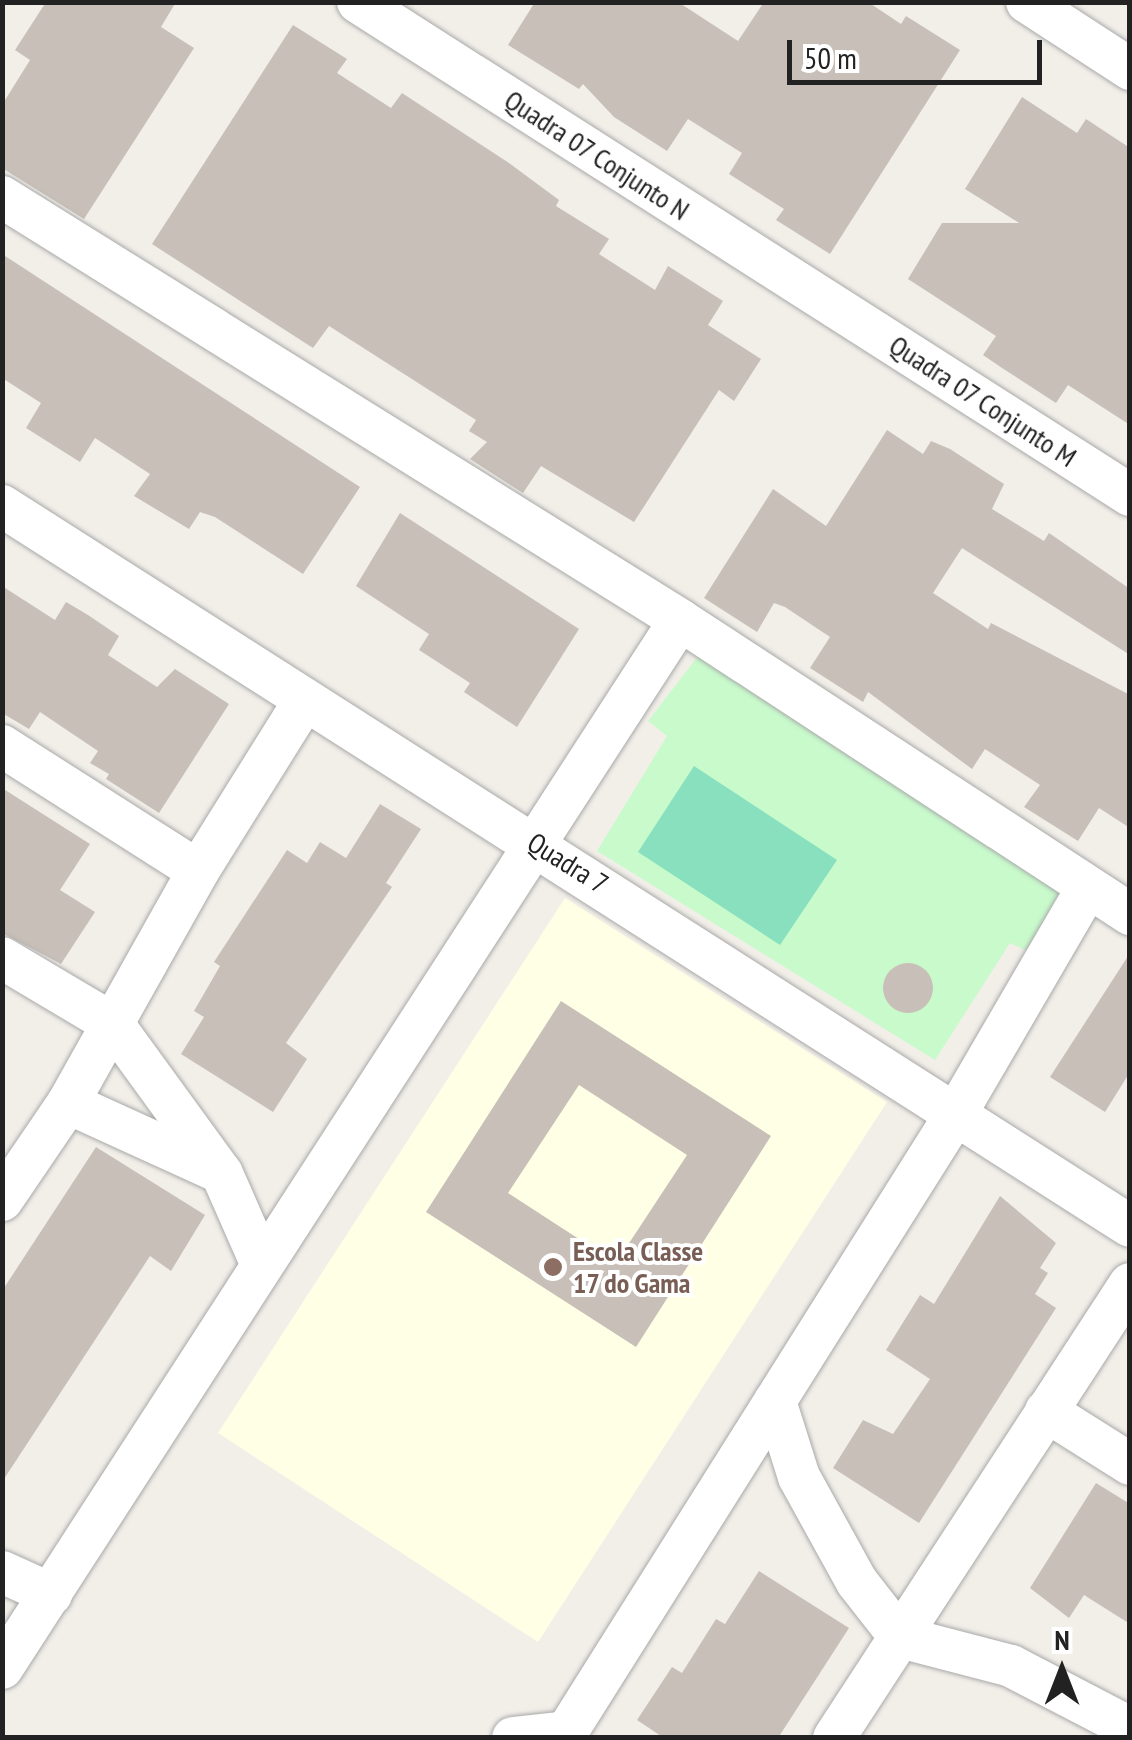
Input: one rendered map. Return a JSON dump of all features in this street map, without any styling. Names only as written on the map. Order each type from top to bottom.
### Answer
[{"type":"street","name":"Quadra 07 Conjunto N","points":[[358,2],[836,307]]},
{"type":"street","points":[[1027,2],[1130,69]]},
{"type":"street","points":[[2,197],[680,620],[1130,914]]},
{"type":"street","name":"Quadra 07 Conjunto M","points":[[836,307],[1130,495]]},
{"type":"street","name":"Quadra 7","points":[[2,506],[535,842],[1130,1226]]},
{"type":"street","points":[[2,1668],[680,620]]},
{"type":"street","points":[[2,1200],[68,1102],[198,871],[305,700]]},
{"type":"street","points":[[2,746],[198,871]]},
{"type":"street","points":[[513,1738],[565,1734],[957,1112],[1088,887]]},
{"type":"street","points":[[2,958],[114,1024],[222,1174],[262,1263]]},
{"type":"street","points":[[68,1102],[222,1174]]},
{"type":"street","points":[[834,1738],[1130,1284]]},
{"type":"street","points":[[775,1401],[800,1477],[857,1582],[900,1637],[1011,1666],[1130,1728]]},
{"type":"street","points":[[1046,1411],[1130,1464]]},
{"type":"street","points":[[2,1572],[50,1594]]},
{"type":"shaded area","name":"Escola Classe 17 do Gama","points":[[565,898],[887,1102],[538,1642],[218,1433]]},
{"type":"green space","points":[[702,651],[1075,890],[1043,958],[1010,943],[935,1060],[597,851],[667,736],[648,721]]},
{"type":"green space","points":[[694,766],[837,860],[780,945],[638,852]]},
{"type":"building","points":[[46,2],[176,2],[161,27],[194,48],[84,219],[2,168],[2,105],[30,60],[15,50]]},
{"type":"building","points":[[535,2],[678,2],[738,41],[764,2],[868,2],[901,24],[906,16],[960,50],[830,254],[776,220],[784,209],[729,174],[742,153],[688,119],[667,151],[614,117],[583,84],[579,89],[508,45]]},
{"type":"building","points":[[293,25],[347,59],[337,73],[391,108],[402,93],[509,163],[559,200],[556,206],[609,239],[599,254],[655,290],[668,266],[723,301],[708,325],[761,359],[734,401],[719,390],[634,522],[541,466],[523,493],[470,459],[487,442],[469,431],[476,420],[329,326],[313,348],[152,244]]},
{"type":"building","points":[[1022,97],[1077,133],[1086,119],[1130,148],[1130,425],[1068,385],[1056,403],[1002,368],[983,355],[996,336],[908,279],[942,223],[1019,223],[965,189]]},
{"type":"building","points":[[2,254],[360,487],[303,574],[215,517],[200,512],[189,529],[134,496],[150,474],[95,438],[80,462],[26,428],[41,403],[2,378]]},
{"type":"building","points":[[887,430],[923,454],[931,441],[950,449],[1004,484],[992,509],[1044,541],[1049,533],[1130,589],[1130,655],[962,548],[933,593],[988,629],[991,623],[1130,695],[1130,828],[1099,808],[1078,841],[1024,807],[1040,785],[985,749],[972,769],[868,692],[863,702],[810,668],[830,637],[785,607],[774,603],[757,632],[704,598],[773,489],[826,526]]},
{"type":"building","points":[[400,513],[579,629],[517,727],[464,692],[470,683],[419,650],[429,634],[356,586]]},
{"type":"building","points":[[2,586],[55,620],[66,602],[88,615],[119,636],[108,655],[157,687],[175,669],[229,704],[159,813],[106,779],[109,774],[90,763],[98,751],[40,712],[29,729],[2,713]]},
{"type":"building","points":[[2,788],[90,844],[60,890],[95,912],[61,964],[2,933]]},
{"type":"building","points":[[380,804],[421,829],[386,883],[392,887],[286,1043],[307,1059],[273,1112],[181,1054],[204,1017],[194,1011],[220,966],[214,962],[287,850],[307,863],[320,842],[346,858]]},
{"type":"building","points":[[1130,953],[1130,1072],[1105,1112],[1050,1077]]},
{"type":"building","points":[[908,963],[926,970],[933,988],[926,1006],[908,1013],[890,1006],[883,988],[890,970]]},
{"type":"building","points":[[561,1001],[771,1136],[636,1347],[426,1212]],"holes":[[[579,1085],[687,1155],[616,1263],[508,1193]]]},
{"type":"building","points":[[96,1147],[205,1215],[171,1271],[150,1256],[2,1482],[2,1291]]},
{"type":"building","points":[[1000,1196],[1056,1243],[1040,1268],[1048,1273],[1035,1294],[1056,1308],[919,1523],[833,1468],[863,1420],[893,1434],[930,1379],[886,1350],[920,1295],[934,1304]]},
{"type":"building","points":[[1096,1483],[1130,1504],[1130,1624],[1084,1595],[1069,1618],[1030,1588]]},
{"type":"building","points":[[759,1571],[849,1628],[778,1738],[664,1738],[637,1720],[672,1667],[682,1673],[716,1619],[725,1624]]},
{"type":"place","name":"Escola Classe 17 do Gama","points":[[553,1267]]}]
